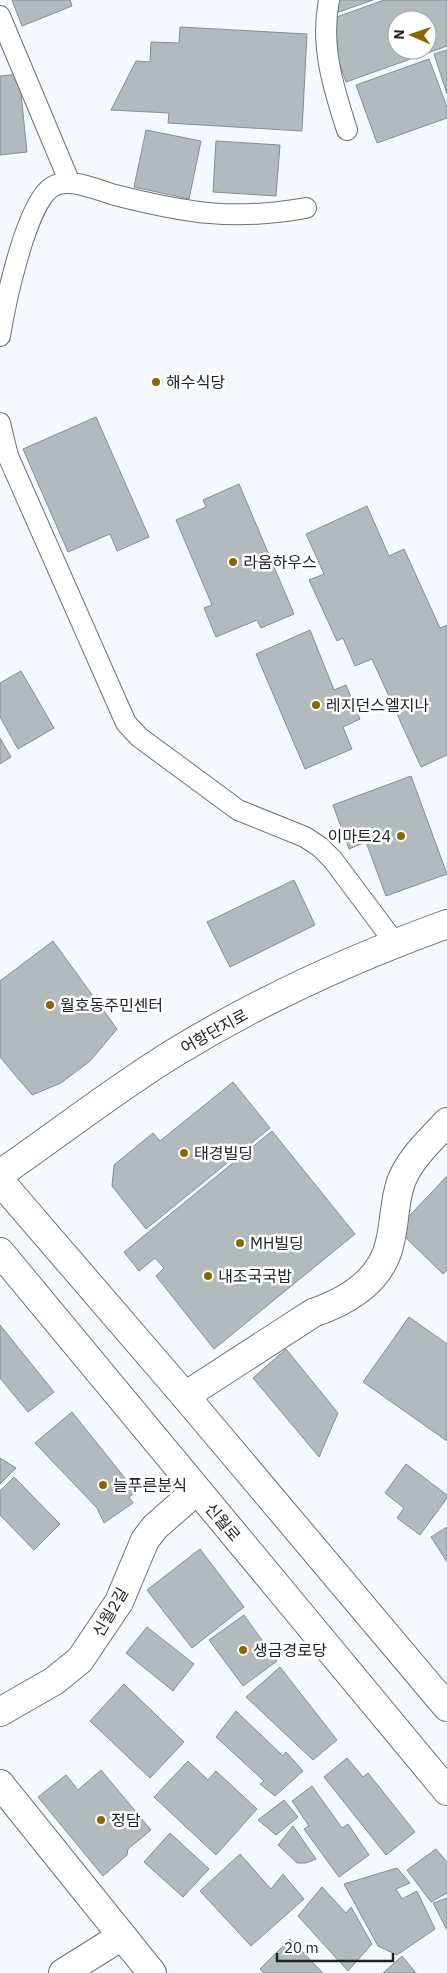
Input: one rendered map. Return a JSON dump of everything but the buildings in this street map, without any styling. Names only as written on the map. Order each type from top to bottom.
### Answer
[{"type":"street","name":"어항단지로","points":[[0,1174],[183,1048],[325,974],[394,943],[447,924]]},
{"type":"street","points":[[185,1396],[313,1313],[336,1304],[366,1284],[378,1272],[390,1242],[397,1193],[406,1170],[417,1154],[447,1122]]},
{"type":"street","points":[[0,1181],[185,1396],[447,1707]]},
{"type":"street","name":"신월로","points":[[0,1252],[196,1491],[447,1791]]},
{"type":"street","name":"신월2길","points":[[0,1712],[54,1681],[80,1660],[119,1602],[145,1540],[155,1527],[196,1491]]},
{"type":"street","points":[[0,1784],[152,1973]]},
{"type":"street","points":[[64,1973],[122,1936]]},
{"type":"lane","points":[[329,0],[326,47],[332,83],[347,130]]},
{"type":"lane","points":[[0,16],[70,183]]},
{"type":"lane","points":[[0,336],[6,297],[17,261],[39,202],[52,186],[70,183],[174,210],[223,216],[268,215],[306,208]]},
{"type":"lane","points":[[0,423],[4,458],[126,723],[139,737],[238,810],[305,837],[320,847],[333,860],[394,943]]},
{"type":"place","name":"해수식당","points":[[156,382]]},
{"type":"place","name":"라움하우스","points":[[233,562]]},
{"type":"place","name":"레지던스엘지나","points":[[316,705]]},
{"type":"place","name":"이마트24","points":[[401,836]]},
{"type":"place","name":"월호동주민센터","points":[[50,1005]]},
{"type":"place","name":"태경빌딩","points":[[184,1153]]},
{"type":"place","name":"MH빌딩","points":[[240,1243]]},
{"type":"place","name":"내조국국밥","points":[[208,1276]]},
{"type":"place","name":"늘푸른분식","points":[[103,1485]]},
{"type":"place","name":"생금경로당","points":[[243,1650]]},
{"type":"place","name":"정담","points":[[101,1820]]}]
